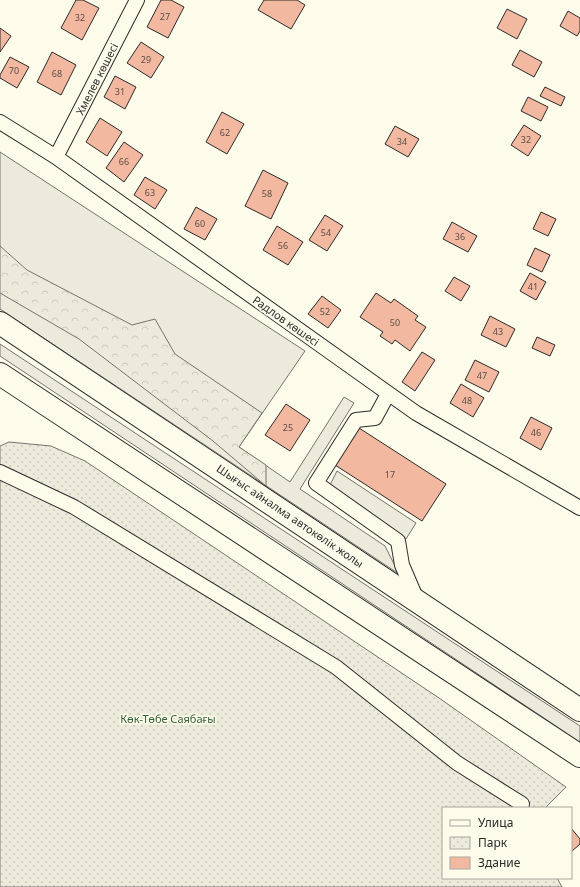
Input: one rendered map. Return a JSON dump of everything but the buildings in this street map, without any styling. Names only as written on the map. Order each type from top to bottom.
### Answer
[{"type":"main road","name":"Шығыс айналма автокөлік жолы","points":[[0,323],[580,710]]},
{"type":"main road","points":[[0,374],[580,756]]},
{"type":"street","name":"Хмелев көшесі","points":[[56,158],[137,0]]},
{"type":"street","name":"Радлов көшесі","points":[[0,122],[56,158],[416,413],[580,508]]},
{"type":"street","points":[[388,394],[375,418],[356,420],[316,483],[398,541],[402,565],[418,602]]},
{"type":"street","points":[[0,472],[74,507],[336,667],[457,763],[522,804]]},
{"type":"green space","points":[[0,152],[305,351],[239,447],[290,482],[344,397],[354,403],[300,489],[385,546],[399,574],[0,309]]},
{"type":"green space","points":[[0,246],[27,270],[132,325],[155,319],[175,354],[262,413],[239,447],[266,465],[266,486],[213,441],[79,339],[0,293]]},
{"type":"green space","points":[[0,344],[580,726],[580,742],[0,356]]},
{"type":"green space","name":"Көк-Төбе Саябағы","points":[[9,442],[51,446],[85,461],[439,698],[566,787],[546,807],[442,807],[442,879],[558,879],[562,887],[0,887],[0,446]]},
{"type":"shaded area","points":[[337,471],[416,523],[406,539],[330,485]]}]
